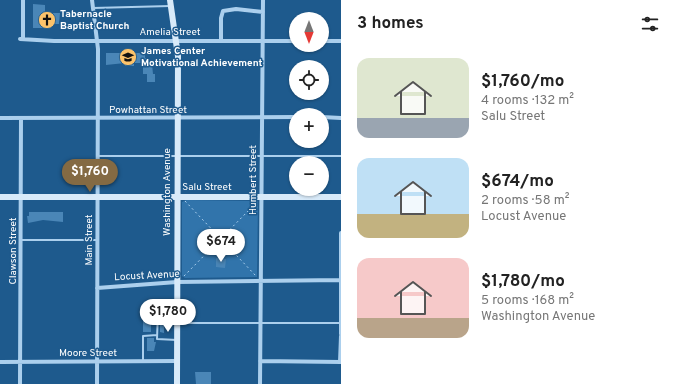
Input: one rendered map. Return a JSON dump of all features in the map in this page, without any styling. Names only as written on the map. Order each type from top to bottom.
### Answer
[{"type":"main road","name":"Washington Avenue","points":[[171,3],[177,40],[177,384]]},
{"type":"main road","name":"Salu Street","points":[[0,197],[177,197],[259,200],[341,197]]},
{"type":"street","name":"Amelia Street","points":[[23,0],[21,38],[98,41],[289,41]]},
{"type":"street","name":"Main Street","points":[[92,0],[98,41],[97,384]]},
{"type":"street","name":"Humbert Street","points":[[260,384],[259,200],[263,0]]},
{"type":"street","points":[[221,40],[221,18],[223,11],[236,9],[263,12]]},
{"type":"street","points":[[329,41],[341,41]]},
{"type":"street","name":"Powhattan Street","points":[[0,118],[289,117]]},
{"type":"street","points":[[329,117],[341,118]]},
{"type":"street","name":"Clawson Street","points":[[20,384],[21,118]]},
{"type":"street","points":[[260,361],[341,362],[341,233]]},
{"type":"street","name":"Locust Avenue","points":[[97,288],[177,282],[341,280]]},
{"type":"street","name":"Moore Street","points":[[0,362],[177,361]]},
{"type":"lane","points":[[93,8],[171,3]]},
{"type":"lane","points":[[98,156],[341,156]]},
{"type":"lane","points":[[21,240],[97,240]]},
{"type":"lane","points":[[177,311],[158,311],[157,335],[157,339],[177,340]]},
{"type":"lane","points":[[177,323],[341,323]]},
{"type":"lane","points":[[143,361],[143,336],[157,335]]},
{"type":"path","points":[[184,200],[185,204],[256,276]]},
{"type":"path","points":[[184,276],[259,200]]},
{"type":"shaded area","points":[[186,200],[258,201],[257,277],[185,278],[182,276],[182,202]]},
{"type":"building","points":[[33,4],[45,5],[45,13],[60,13],[59,24],[44,24],[44,28],[33,28]]},
{"type":"building","points":[[106,53],[145,53],[145,58],[149,58],[149,64],[152,64],[153,74],[155,74],[155,82],[147,82],[147,74],[143,74],[143,63],[134,63],[134,66],[125,66],[125,63],[106,65]]},
{"type":"building","points":[[29,212],[63,212],[63,222],[43,220],[28,223],[27,216],[29,216]]},
{"type":"building","points":[[216,258],[226,259],[225,268],[216,267]]},
{"type":"building","points":[[160,318],[164,318],[164,333],[160,332]]},
{"type":"building","points":[[143,319],[151,319],[151,332],[143,332]]},
{"type":"building","points":[[147,338],[154,338],[154,342],[156,342],[154,351],[147,351]]},
{"type":"building","points":[[195,372],[211,372],[211,384],[196,384]]},
{"type":"place","name":"Tabernacle Baptist Church","points":[[47,20]]},
{"type":"place","name":"James Center Motivational Achievement","points":[[128,57]]}]
